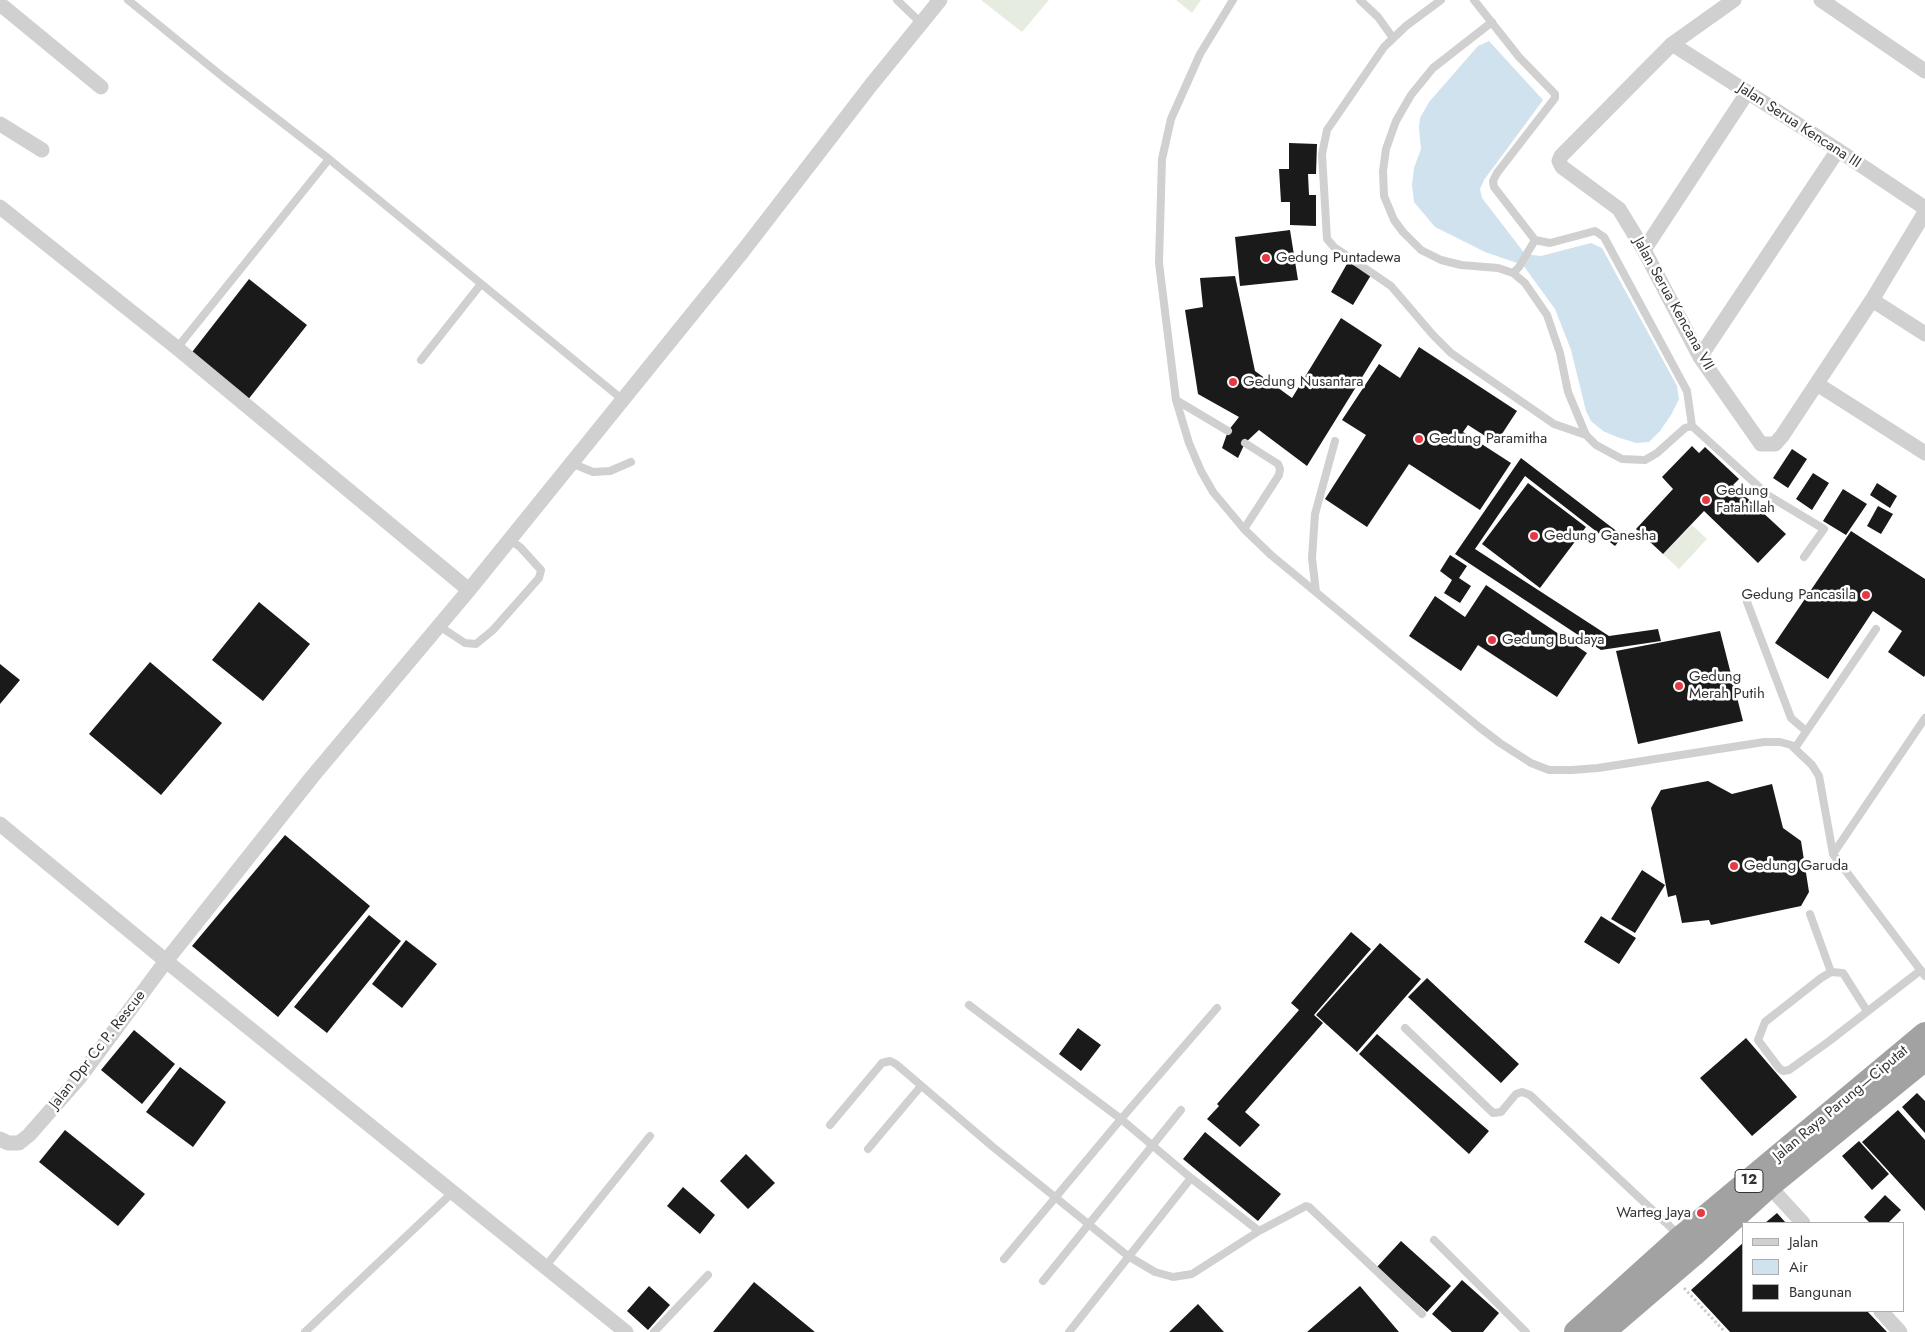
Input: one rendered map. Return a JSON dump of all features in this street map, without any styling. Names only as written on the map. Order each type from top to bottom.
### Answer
[{"type":"highway","name":"Jalan Raya Parung—Ciputat","points":[[1576,1332],[1682,1237],[1925,1034]]},
{"type":"highway","name":"Jalan Raya Parung—Ciputat","points":[[1603,1332],[1769,1186],[1925,1059]]},
{"type":"street","name":"Jalan Dpr Cc P. Rescue","points":[[0,1139],[8,1143],[18,1143],[29,1135],[80,1077],[166,961],[312,777],[469,590],[744,251],[871,85],[940,0]]},
{"type":"street","name":"Jalan Serua Kencana VII","points":[[1734,0],[1714,5],[1672,44],[1561,156],[1559,161],[1562,167],[1619,209],[1644,250],[1700,357],[1761,444],[1775,444],[1872,300],[1925,210]]},
{"type":"street","points":[[1821,0],[1925,71]]},
{"type":"street","points":[[0,4],[101,87]]},
{"type":"street","name":"Jalan Serua Kencana III","points":[[1672,44],[1838,150],[1925,210]]},
{"type":"street","points":[[1644,250],[1748,93]]},
{"type":"street","points":[[0,124],[42,150]]},
{"type":"street","points":[[1700,357],[1838,150]]},
{"type":"street","points":[[0,207],[177,348],[469,590]]},
{"type":"street","points":[[1872,300],[1925,334]]},
{"type":"street","points":[[1817,384],[1925,453]]},
{"type":"street","points":[[0,824],[166,961],[626,1332]]},
{"type":"street","points":[[1769,1186],[1802,1222]]},
{"type":"street","points":[[1882,1312],[1900,1332]]},
{"type":"lane","points":[[128,0],[222,77],[330,159],[623,400]]},
{"type":"lane","points":[[897,0],[921,23]]},
{"type":"lane","points":[[1233,0],[1200,54],[1171,118],[1162,159],[1159,263],[1176,400],[1189,443],[1201,471],[1214,492],[1244,529],[1316,592],[1500,743],[1531,763],[1549,770],[1598,768],[1764,742],[1780,742],[1795,748],[1812,765],[1819,776],[1834,854],[1923,973],[1790,1070],[1783,1071],[1779,1068],[1758,1040],[1765,1022],[1831,972],[1843,974],[1867,1012]]},
{"type":"lane","points":[[1360,0],[1378,17],[1393,38]]},
{"type":"lane","points":[[1441,0],[1384,47],[1334,118],[1324,140],[1322,154],[1327,239],[1334,247],[1391,286],[1451,353],[1554,424],[1586,435]]},
{"type":"lane","points":[[1474,0],[1519,57],[1555,94],[1555,98],[1496,173],[1494,187],[1534,240],[1550,243],[1595,231],[1604,236],[1687,391],[1692,426],[1770,496],[1824,529],[1804,557]]},
{"type":"lane","points":[[1492,22],[1433,68],[1410,95],[1396,121],[1386,149],[1383,171],[1384,196],[1394,220],[1421,250],[1441,260],[1461,265],[1498,268],[1513,274],[1525,283],[1547,315],[1560,353],[1568,392],[1586,435],[1596,445],[1622,459],[1645,460],[1657,453],[1685,428],[1692,426]]},
{"type":"lane","points":[[177,348],[330,159]]},
{"type":"lane","points":[[1513,274],[1534,240]]},
{"type":"lane","points":[[421,360],[482,284]]},
{"type":"lane","points":[[1176,400],[1228,431]]},
{"type":"lane","points":[[1316,592],[1312,558],[1315,514],[1335,441]]},
{"type":"lane","points":[[1244,529],[1280,475],[1278,464],[1245,443]]},
{"type":"lane","points":[[571,463],[593,472],[610,471],[631,462]]},
{"type":"lane","points":[[439,626],[465,643],[476,644],[493,630],[539,578],[541,570],[520,547],[510,540]]},
{"type":"lane","points":[[1747,602],[1791,718],[1806,731]]},
{"type":"lane","points":[[1795,748],[1876,629]]},
{"type":"lane","points":[[1834,854],[1925,718]]},
{"type":"lane","points":[[1810,914],[1831,972]]},
{"type":"lane","points":[[969,1005],[1121,1119],[1191,1178],[1259,1231]]},
{"type":"lane","points":[[1004,1260],[1121,1119],[1218,1008]]},
{"type":"lane","points":[[1405,1028],[1492,1113],[1501,1112],[1516,1094],[1522,1092],[1530,1095],[1682,1237]]},
{"type":"lane","points":[[830,1125],[882,1063],[890,1061],[1128,1256],[1154,1272],[1173,1277],[1192,1274],[1259,1231],[1306,1206],[1422,1314]]},
{"type":"lane","points":[[868,1149],[921,1086]]},
{"type":"lane","points":[[1042,1282],[1181,1110]]},
{"type":"lane","points":[[545,1267],[650,1136]]},
{"type":"lane","points":[[1069,1332],[1191,1178]]},
{"type":"lane","points":[[305,1332],[452,1193]]},
{"type":"lane","points":[[1434,1240],[1526,1332]]},
{"type":"lane","points":[[654,1332],[708,1275]]},
{"type":"path","points":[[1671,1274],[1724,1332]]},
{"type":"shaded area","points":[[981,0],[1049,0],[1022,32]]},
{"type":"shaded area","points":[[1176,0],[1201,0],[1192,13]]},
{"type":"shaded area","points":[[1692,525],[1707,539],[1679,569],[1663,554]]},
{"type":"water","points":[[1489,41],[1543,100],[1484,180],[1480,189],[1482,198],[1525,254],[1541,256],[1591,243],[1602,248],[1677,386],[1679,399],[1671,415],[1660,431],[1649,442],[1636,443],[1617,437],[1603,431],[1591,421],[1586,411],[1571,350],[1555,309],[1523,265],[1485,252],[1435,227],[1414,202],[1412,185],[1414,168],[1421,149],[1420,118],[1429,102],[1478,46]]},
{"type":"building","points":[[1289,143],[1317,144],[1316,174],[1308,174],[1309,195],[1316,195],[1316,226],[1290,225],[1290,202],[1281,202],[1279,169],[1289,169]]},
{"type":"building","name":"Gedung Puntadewa","points":[[1290,230],[1298,280],[1240,286],[1235,237]]},
{"type":"building","points":[[1348,262],[1371,275],[1353,305],[1331,292]]},
{"type":"building","name":"Gedung Nusantara","points":[[1235,276],[1255,371],[1292,398],[1341,318],[1382,345],[1307,466],[1259,430],[1245,443],[1238,458],[1222,448],[1228,431],[1239,417],[1198,394],[1185,310],[1203,307],[1200,278]]},
{"type":"building","points":[[249,279],[307,325],[247,401],[189,356]]},
{"type":"building","name":"Gedung Paramitha","points":[[1419,347],[1517,411],[1496,443],[1468,425],[1463,432],[1511,463],[1480,510],[1409,464],[1367,527],[1325,499],[1366,435],[1342,420],[1379,364],[1400,378]]},
{"type":"building","name":"Gedung Fatahillah","points":[[1692,446],[1699,453],[1705,447],[1739,479],[1733,485],[1786,534],[1758,563],[1704,511],[1663,554],[1636,529],[1673,489],[1662,477]]},
{"type":"building","points":[[1792,449],[1807,459],[1788,488],[1773,478]]},
{"type":"building","points":[[1521,458],[1623,536],[1615,546],[1525,476],[1475,549],[1609,636],[1658,629],[1661,641],[1601,650],[1455,554]]},
{"type":"building","points":[[1813,473],[1829,483],[1812,510],[1796,499]]},
{"type":"building","name":"Gedung Ganesha","points":[[1528,483],[1586,527],[1540,588],[1482,544]]},
{"type":"building","points":[[1877,483],[1897,496],[1890,508],[1870,495]]},
{"type":"building","points":[[1843,489],[1867,504],[1846,535],[1823,521]]},
{"type":"building","points":[[1878,506],[1893,514],[1881,534],[1867,526]]},
{"type":"building","name":"Gedung Pancasila","points":[[1851,531],[1925,579],[1924,677],[1888,652],[1902,631],[1873,611],[1828,679],[1775,643]]},
{"type":"building","points":[[1450,555],[1467,566],[1459,578],[1471,586],[1460,603],[1444,593],[1452,580],[1440,571]]},
{"type":"building","name":"Gedung Budaya","points":[[1486,585],[1587,653],[1557,697],[1478,645],[1461,671],[1409,636],[1435,596],[1465,617]]},
{"type":"building","points":[[259,602],[310,644],[263,701],[212,660]]},
{"type":"building","name":"Gedung Merah Putih","points":[[1720,631],[1743,721],[1638,744],[1616,651]]},
{"type":"building","points":[[150,662],[222,723],[161,795],[89,734]]},
{"type":"building","points":[[0,664],[20,680],[0,704]]},
{"type":"building","name":"Gedung Garuda","points":[[1708,781],[1732,794],[1772,784],[1783,828],[1801,841],[1809,892],[1801,906],[1711,925],[1709,920],[1682,923],[1676,895],[1668,897],[1651,808],[1661,790]]},
{"type":"building","points":[[285,835],[370,906],[278,1017],[192,946]]},
{"type":"building","points":[[1642,870],[1665,885],[1635,933],[1611,919]]},
{"type":"building","points":[[369,915],[401,941],[327,1033],[294,1007]]},
{"type":"building","points":[[1601,916],[1636,938],[1619,964],[1584,942]]},
{"type":"building","points":[[1351,932],[1371,949],[1314,1015],[1323,1023],[1245,1112],[1260,1125],[1240,1147],[1207,1119],[1219,1106],[1217,1104],[1299,1010],[1291,1003]]},
{"type":"building","points":[[406,940],[437,964],[402,1008],[372,984]]},
{"type":"building","points":[[1380,943],[1421,979],[1357,1052],[1316,1015]]},
{"type":"building","points":[[1427,978],[1519,1064],[1501,1083],[1408,997]]},
{"type":"building","points":[[1078,1028],[1101,1045],[1081,1071],[1059,1054]]},
{"type":"building","points":[[134,1030],[175,1064],[142,1104],[101,1070]]},
{"type":"building","points":[[1377,1034],[1489,1131],[1469,1154],[1359,1054]]},
{"type":"building","points":[[1746,1038],[1797,1097],[1752,1136],[1700,1078]]},
{"type":"building","points":[[180,1067],[226,1102],[193,1147],[146,1112]]},
{"type":"building","points":[[1917,1093],[1925,1101],[1925,1133],[1902,1107]]},
{"type":"building","points":[[1898,1110],[1925,1140],[1925,1211],[1862,1142]]},
{"type":"building","points":[[65,1130],[145,1194],[118,1226],[39,1162]]},
{"type":"building","points":[[1205,1132],[1281,1194],[1258,1221],[1183,1159]]},
{"type":"building","points":[[1859,1141],[1889,1174],[1872,1190],[1842,1156]]},
{"type":"building","points":[[746,1154],[775,1183],[748,1209],[720,1181]]},
{"type":"building","points":[[683,1187],[715,1215],[700,1234],[667,1206]]},
{"type":"building","points":[[1885,1195],[1901,1210],[1889,1222],[1869,1222],[1864,1217]]},
{"type":"building","points":[[1777,1213],[1785,1222],[1766,1222]]},
{"type":"building","points":[[1401,1241],[1451,1286],[1427,1312],[1377,1267]]},
{"type":"building","points":[[1742,1244],[1742,1312],[1868,1312],[1887,1332],[1730,1332],[1691,1290]]},
{"type":"building","points":[[1462,1280],[1499,1313],[1483,1332],[1452,1332],[1432,1314]]},
{"type":"building","points":[[754,1282],[815,1332],[713,1332]]},
{"type":"building","points":[[649,1286],[670,1305],[648,1330],[627,1311]]},
{"type":"building","points":[[1360,1286],[1399,1332],[1307,1332]]},
{"type":"building","points":[[1198,1304],[1224,1332],[1169,1332]]},
{"type":"place","name":"Gedung Puntadewa","points":[[1266,258]]},
{"type":"place","name":"Gedung Nusantara","points":[[1233,382]]},
{"type":"place","name":"Gedung Paramitha","points":[[1419,439]]},
{"type":"place","name":"Gedung Fatahillah","points":[[1706,500]]},
{"type":"place","name":"Gedung Ganesha","points":[[1534,536]]},
{"type":"place","name":"Gedung Pancasila","points":[[1866,595]]},
{"type":"place","name":"Gedung Budaya","points":[[1492,640]]},
{"type":"place","name":"Gedung Merah Putih","points":[[1679,686]]},
{"type":"place","name":"Gedung Garuda","points":[[1734,866]]},
{"type":"place","name":"Warteg Jaya","points":[[1701,1213]]}]
